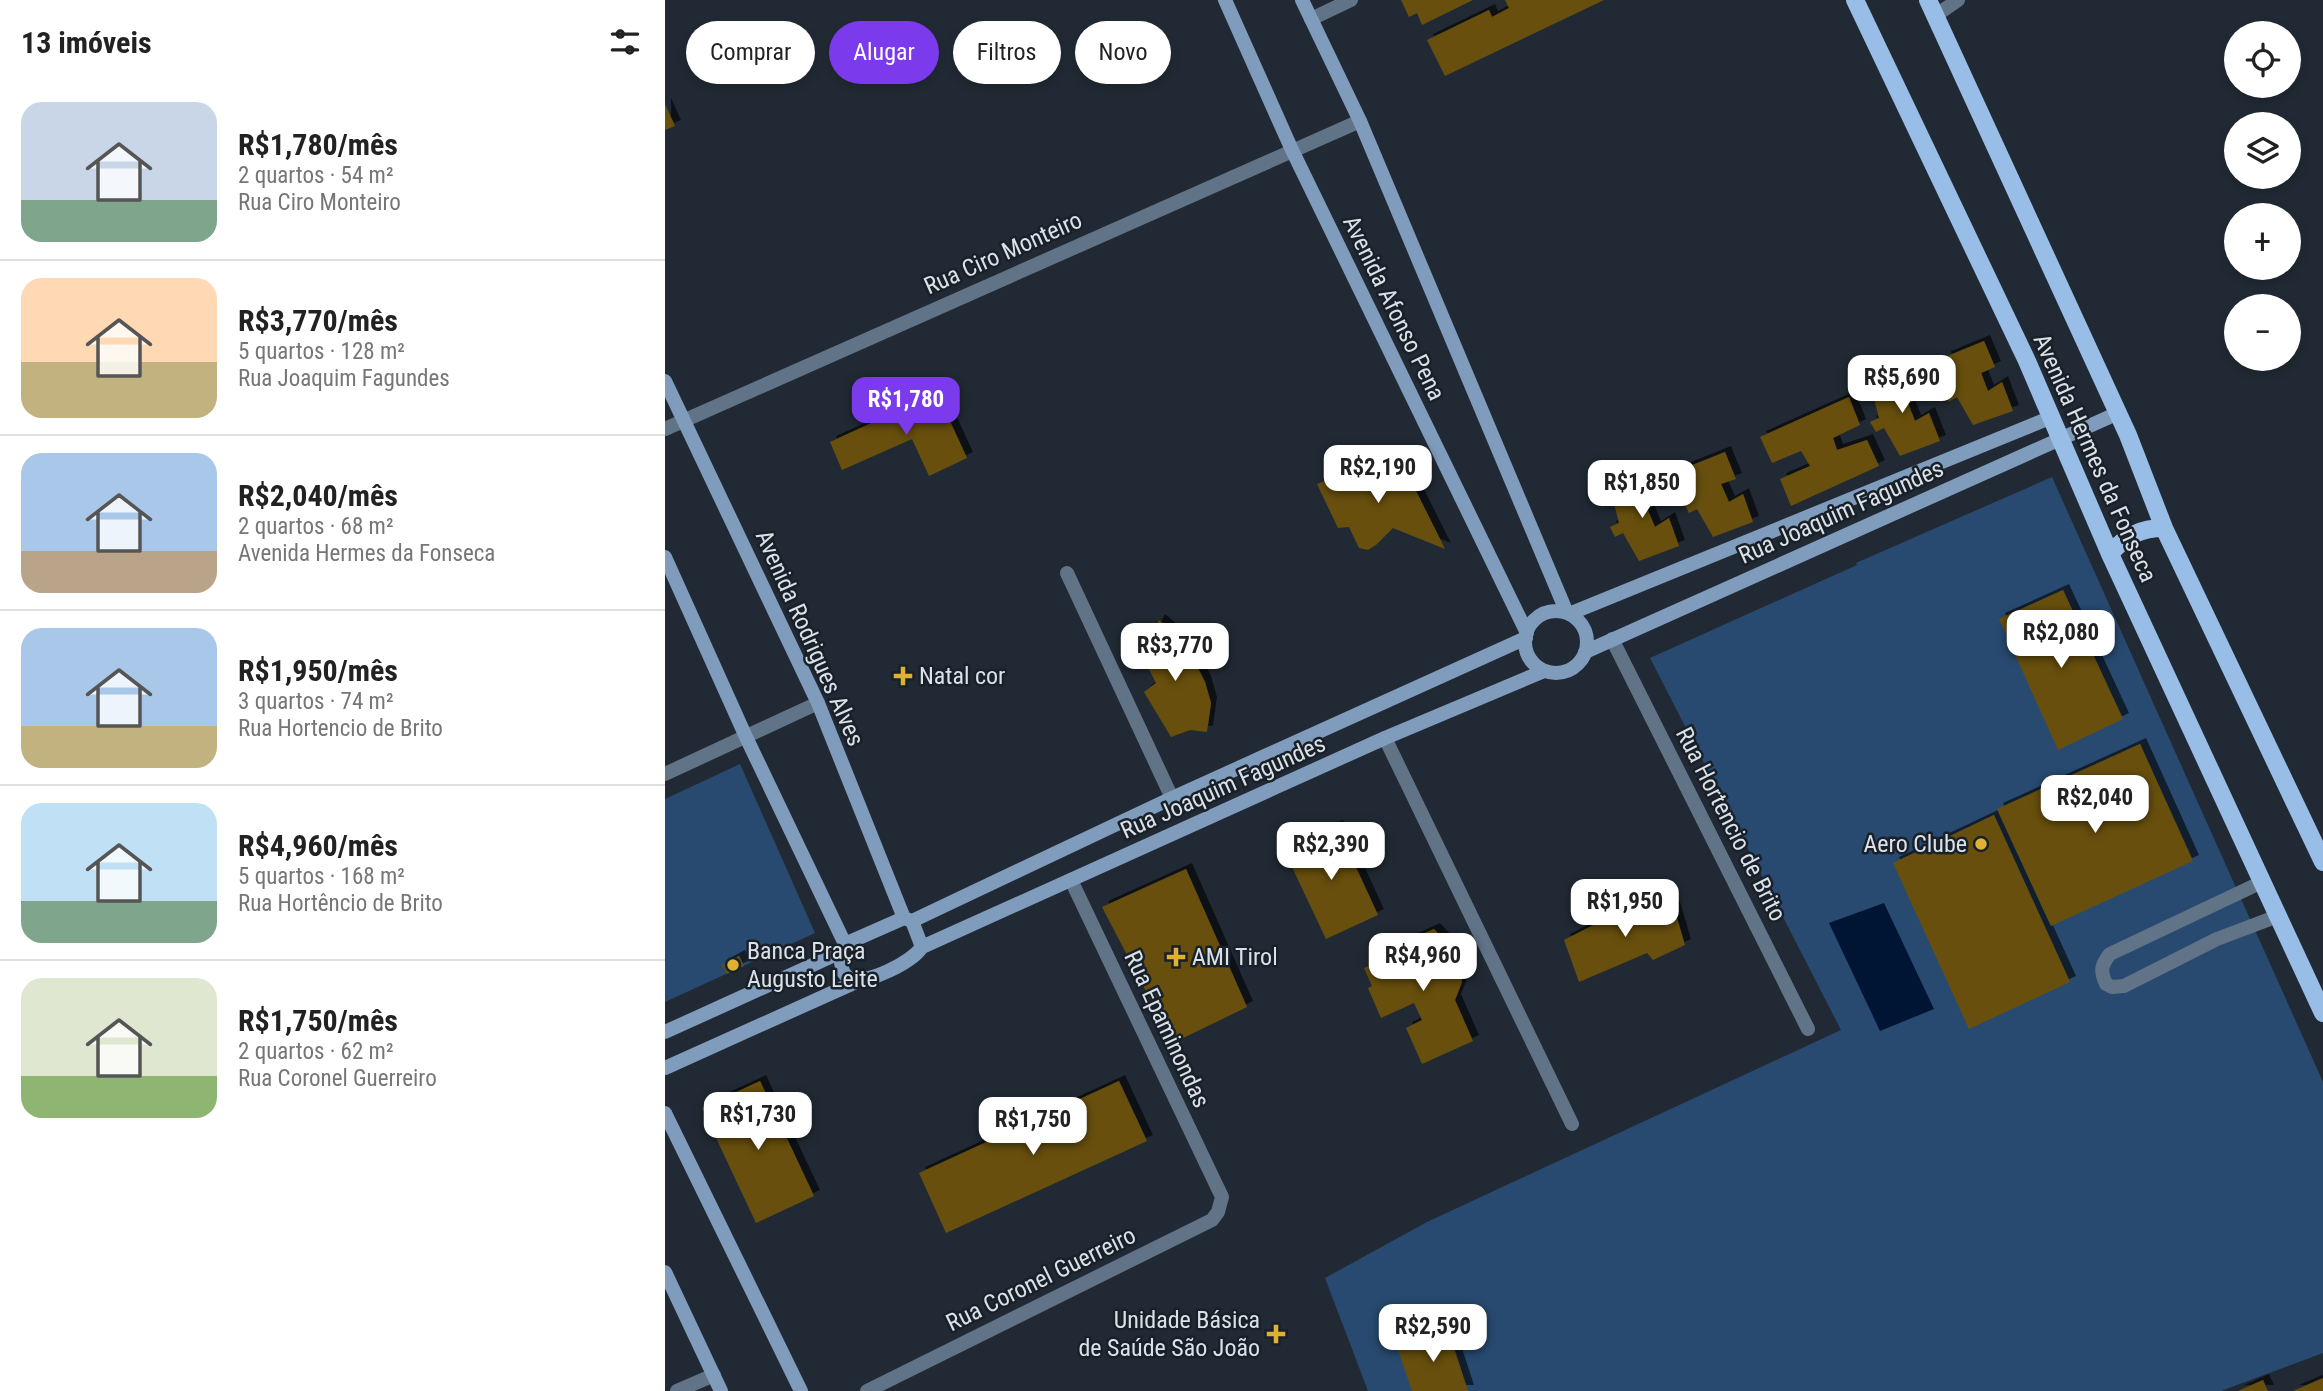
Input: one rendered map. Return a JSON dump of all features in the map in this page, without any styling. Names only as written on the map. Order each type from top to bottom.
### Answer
[{"type":"main road","name":"Avenida Afonso Pena","points":[[1225,0],[1292,150],[1526,636]]},
{"type":"main road","name":"Avenida Afonso Pena","points":[[1302,0],[1360,121],[1568,614]]},
{"type":"main road","name":"Avenida Hermes da Fonseca","points":[[1854,0],[2052,416],[2110,554],[2323,1013]]},
{"type":"main road","name":"Avenida Hermes da Fonseca","points":[[1932,8],[2127,435],[2164,528],[2323,862]]},
{"type":"main road","name":"Avenida Rodrigues Alves","points":[[665,381],[818,703],[908,920]]},
{"type":"main road","name":"Rua Joaquim Fagundes","points":[[1585,652],[2116,414]]},
{"type":"main road","name":"Rua Joaquim Fagundes","points":[[1568,614],[2052,416]]},
{"type":"main road","points":[[2110,554],[2128,537],[2139,531],[2164,528]]},
{"type":"main road","points":[[665,557],[842,949],[842,972],[856,982]]},
{"type":"main road","points":[[1547,613],[1568,614],[1582,626],[1586,634],[1585,652],[1581,661],[1573,668],[1564,672],[1544,671],[1531,661],[1527,653],[1526,636],[1530,625],[1547,613]]},
{"type":"main road","name":"Rua Joaquim Fagundes","points":[[665,1032],[1526,636]]},
{"type":"main road","name":"Rua Joaquim Fagundes","points":[[665,1068],[914,958],[922,947],[1385,738],[1544,671]]},
{"type":"main road","points":[[908,920],[922,947]]},
{"type":"main road","points":[[665,1113],[801,1391]]},
{"type":"main road","points":[[665,1272],[721,1391]]},
{"type":"street","points":[[1311,19],[1351,0]]},
{"type":"street","points":[[1932,8],[1958,0]]},
{"type":"street","name":"Rua Ciro Monteiro","points":[[665,429],[1360,121]]},
{"type":"street","points":[[1067,573],[1172,798]]},
{"type":"street","name":"Rua Hortencio de Brito","points":[[1612,639],[1808,1029]]},
{"type":"street","points":[[665,774],[818,703]]},
{"type":"street","points":[[1385,738],[1572,1124]]},
{"type":"street","name":"Rua Epaminondas","points":[[1071,880],[1221,1197]]},
{"type":"street","points":[[2262,882],[2110,954],[2103,962],[2101,972],[2106,984],[2112,987],[2124,986],[2217,939],[2278,916]]},
{"type":"street","name":"Rua Coronel Guerreiro","points":[[867,1391],[1212,1220],[1220,1208],[1221,1197]]},
{"type":"street","points":[[677,1391],[714,1375]]},
{"type":"shaded area","name":"Aero Clube","points":[[2052,477],[2323,1082],[2323,1353],[2221,1391],[1368,1391],[1325,1278],[1427,1222],[1841,1030],[1650,658]]},
{"type":"shaded area","points":[[740,764],[815,933],[665,1002],[665,799]]},
{"type":"shaded area","points":[[1884,903],[1934,1009],[1880,1031],[1829,923]]},
{"type":"building","points":[[1401,0],[1473,0],[1422,25],[1417,13],[1409,17]]},
{"type":"building","points":[[1505,0],[1604,0],[1445,76],[1427,40],[1489,10],[1492,17],[1509,8]]},
{"type":"building","points":[[665,104],[675,126],[665,130]]},
{"type":"building","points":[[1984,341],[1995,367],[1981,373],[1988,391],[2002,382],[2013,411],[1973,425],[1957,397],[1949,402],[1943,391],[1953,387],[1945,357]]},
{"type":"building","points":[[1911,371],[1922,398],[1908,403],[1915,421],[1929,413],[1940,441],[1900,456],[1884,428],[1876,432],[1870,422],[1879,418],[1871,387]]},
{"type":"building","points":[[937,393],[967,458],[929,476],[912,439],[842,470],[830,442]]},
{"type":"building","points":[[1849,397],[1860,425],[1833,438],[1837,450],[1867,440],[1879,466],[1791,506],[1780,479],[1810,466],[1801,451],[1772,463],[1760,437]]},
{"type":"building","points":[[1725,452],[1736,479],[1721,484],[1729,502],[1743,494],[1753,522],[1713,537],[1697,509],[1689,513],[1684,503],[1693,499],[1685,468]]},
{"type":"building","points":[[1401,461],[1445,549],[1393,528],[1368,550],[1359,548],[1349,527],[1338,528],[1317,484],[1341,474],[1371,468],[1380,469]]},
{"type":"building","points":[[1651,476],[1662,503],[1647,508],[1655,527],[1669,518],[1679,546],[1639,561],[1623,533],[1615,537],[1610,527],[1619,523],[1611,492]]},
{"type":"building","points":[[2063,590],[2123,719],[2058,750],[1999,619]]},
{"type":"building","points":[[1159,620],[1177,635],[1192,656],[1205,682],[1211,703],[1207,732],[1190,730],[1171,737],[1144,692],[1156,683],[1136,644],[1151,636]]},
{"type":"building","points":[[2140,744],[2193,861],[2051,926],[1997,809]]},
{"type":"building","points":[[1994,815],[2070,982],[1969,1029],[1893,863]]},
{"type":"building","points":[[1337,826],[1378,915],[1326,939],[1283,848]]},
{"type":"building","name":"AMI Tirol","points":[[1186,869],[1247,1007],[1173,1043],[1102,907]]},
{"type":"building","points":[[1666,897],[1674,908],[1685,945],[1653,960],[1647,953],[1579,982],[1564,940],[1617,913],[1626,916]]},
{"type":"building","points":[[1434,929],[1460,957],[1462,982],[1455,1000],[1473,1041],[1422,1064],[1406,1028],[1422,1020],[1414,1003],[1381,1018],[1368,988],[1372,986],[1364,968],[1393,955],[1390,949]]},
{"type":"building","name":"Banca Praça Augusto Leite","points":[[739,956],[744,966],[727,974],[722,965]]},
{"type":"building","points":[[760,1081],[814,1196],[756,1223],[702,1108]]},
{"type":"building","points":[[1119,1081],[1147,1141],[946,1233],[919,1173]]},
{"type":"building","points":[[1448,1330],[1468,1391],[1412,1391],[1397,1347]]},
{"type":"building","points":[[2323,1378],[2323,1391],[2293,1391]]},
{"type":"building","points":[[2263,1380],[2268,1391],[2238,1391]]},
{"type":"place","name":"Natal cor","points":[[903,676]]},
{"type":"place","name":"Aero Clube","points":[[1981,844]]},
{"type":"place","name":"AMI Tirol","points":[[1176,957]]},
{"type":"place","name":"Banca Praça Augusto Leite","points":[[733,965]]},
{"type":"place","name":"Unidade Básica de Saúde São João","points":[[1276,1334]]}]
